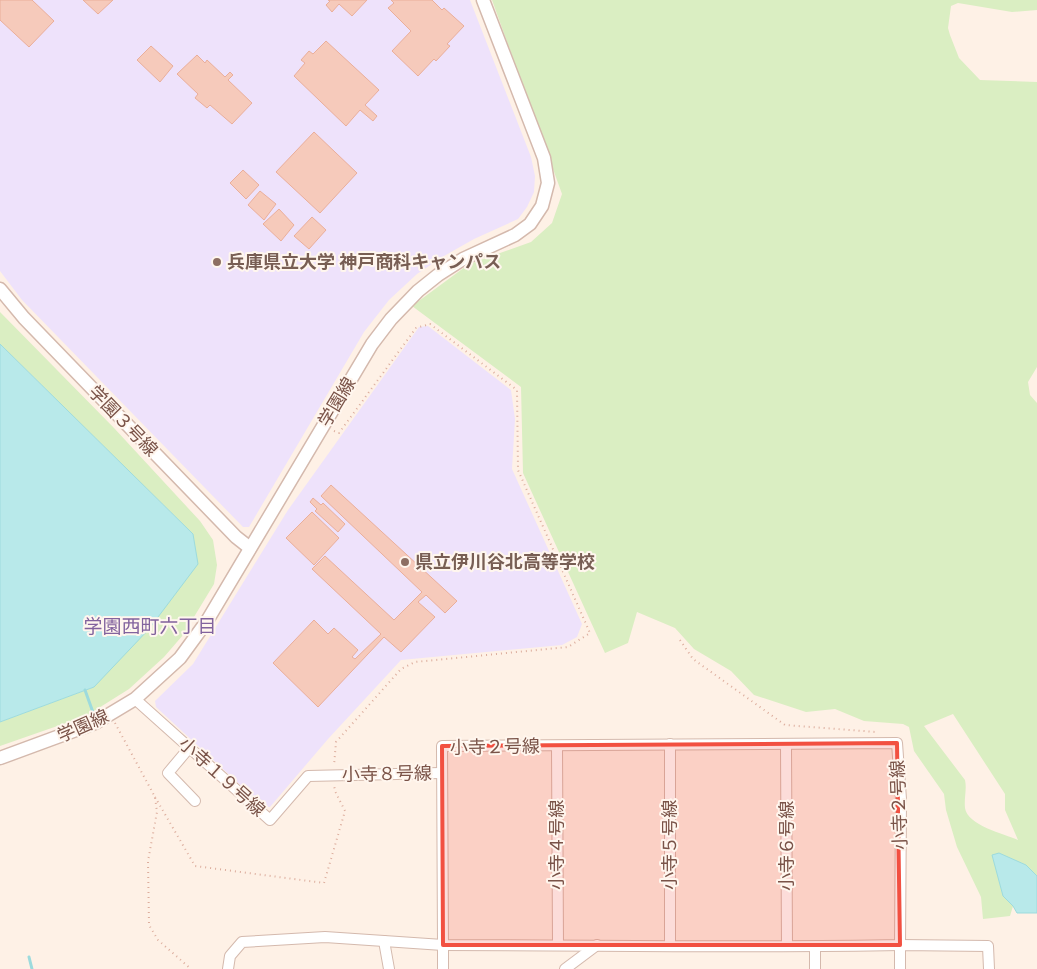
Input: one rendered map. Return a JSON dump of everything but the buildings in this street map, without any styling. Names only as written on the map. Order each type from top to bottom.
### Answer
[{"type":"street","name":"学園線","points":[[0,758],[95,724],[135,699],[180,658],[207,621],[372,344],[391,319],[418,291],[438,275],[463,260],[515,235],[530,224],[542,206],[548,183],[544,158],[483,0]]},
{"type":"street","name":"学園３号線","points":[[0,289],[38,332],[236,536],[250,548]]},
{"type":"street","name":"小寺１９号線","points":[[135,699],[270,820],[308,776],[333,774]]},
{"type":"street","name":"小寺２号線","points":[[443,969],[442,746],[897,743],[901,799],[900,945]]},
{"type":"street","name":"小寺５号線","points":[[670,744],[670,945]]},
{"type":"street","name":"小寺６号線","points":[[786,745],[787,946]]},
{"type":"street","name":"小寺４号線","points":[[557,746],[558,945]]},
{"type":"street","points":[[189,748],[168,773],[194,801]]},
{"type":"street","name":"小寺８号線","points":[[333,774],[441,773]]},
{"type":"street","points":[[228,969],[230,956],[242,942],[325,937],[443,945],[988,946],[989,969]]},
{"type":"street","points":[[384,941],[389,969]]},
{"type":"street","points":[[565,969],[597,945]]},
{"type":"street","points":[[900,945],[900,969]]},
{"type":"street","points":[[815,946],[815,969]]},
{"type":"path","points":[[110,714],[155,797],[196,866],[324,883],[345,811],[335,791],[333,774],[336,742],[402,669],[415,662],[568,647],[590,633],[518,470],[517,390],[430,324],[416,328],[339,433],[323,426]]},
{"type":"path","points":[[680,640],[694,659],[785,725],[878,733]]},
{"type":"path","points":[[155,797],[157,812],[148,861],[149,925],[158,940],[191,969]]},
{"type":"highlighted area","points":[[897,743],[900,945],[443,945],[442,746]]},
{"type":"shaded area","name":"兵庫県立大学 神戸商科キャンパス","points":[[0,0],[470,0],[531,157],[535,176],[534,192],[527,207],[518,219],[474,239],[444,256],[417,274],[389,300],[364,332],[249,527],[243,527],[22,300],[0,271]]},
{"type":"shaded area","name":"県立伊川谷北高等学校","points":[[428,326],[511,390],[515,419],[512,469],[582,624],[577,637],[562,645],[401,660],[328,739],[270,807],[264,807],[156,707],[155,701],[193,664],[288,510],[419,327]]},
{"type":"green space","points":[[492,0],[1037,0],[1037,10],[1012,12],[958,3],[951,6],[948,28],[959,58],[980,80],[1037,82],[1037,367],[1028,382],[1030,395],[1037,403],[1037,876],[1026,865],[1003,896],[1013,906],[1010,916],[983,919],[981,897],[957,847],[946,810],[944,794],[914,751],[909,727],[903,724],[864,721],[835,709],[806,712],[754,695],[731,671],[694,649],[675,628],[637,612],[628,643],[605,653],[523,473],[521,387],[412,306],[469,264],[531,242],[552,223],[562,194]],"holes":[[[953,714],[1005,794],[1005,810],[1018,840],[979,824],[967,814],[965,808],[965,780],[924,726]]]},
{"type":"green space","points":[[0,312],[114,428],[200,521],[213,540],[217,565],[214,584],[183,635],[164,657],[129,689],[86,716],[0,746],[0,722],[94,687],[193,534],[0,344]]},
{"type":"water","points":[[0,344],[193,534],[198,564],[149,629],[94,687],[0,722]]},
{"type":"water","points":[[999,853],[1026,865],[1037,876],[1037,913],[1017,913],[1003,896],[992,855]]},
{"type":"waterway","points":[[85,690],[95,718]]},
{"type":"waterway","points":[[29,957],[32,969]]},
{"type":"place","name":"兵庫県立大学 神戸商科キャンパス","points":[[217,262]]},
{"type":"place","name":"県立伊川谷北高等学校","points":[[405,562]]},
{"type":"district","name":"学園西町六丁目","points":[[150,626]]}]
